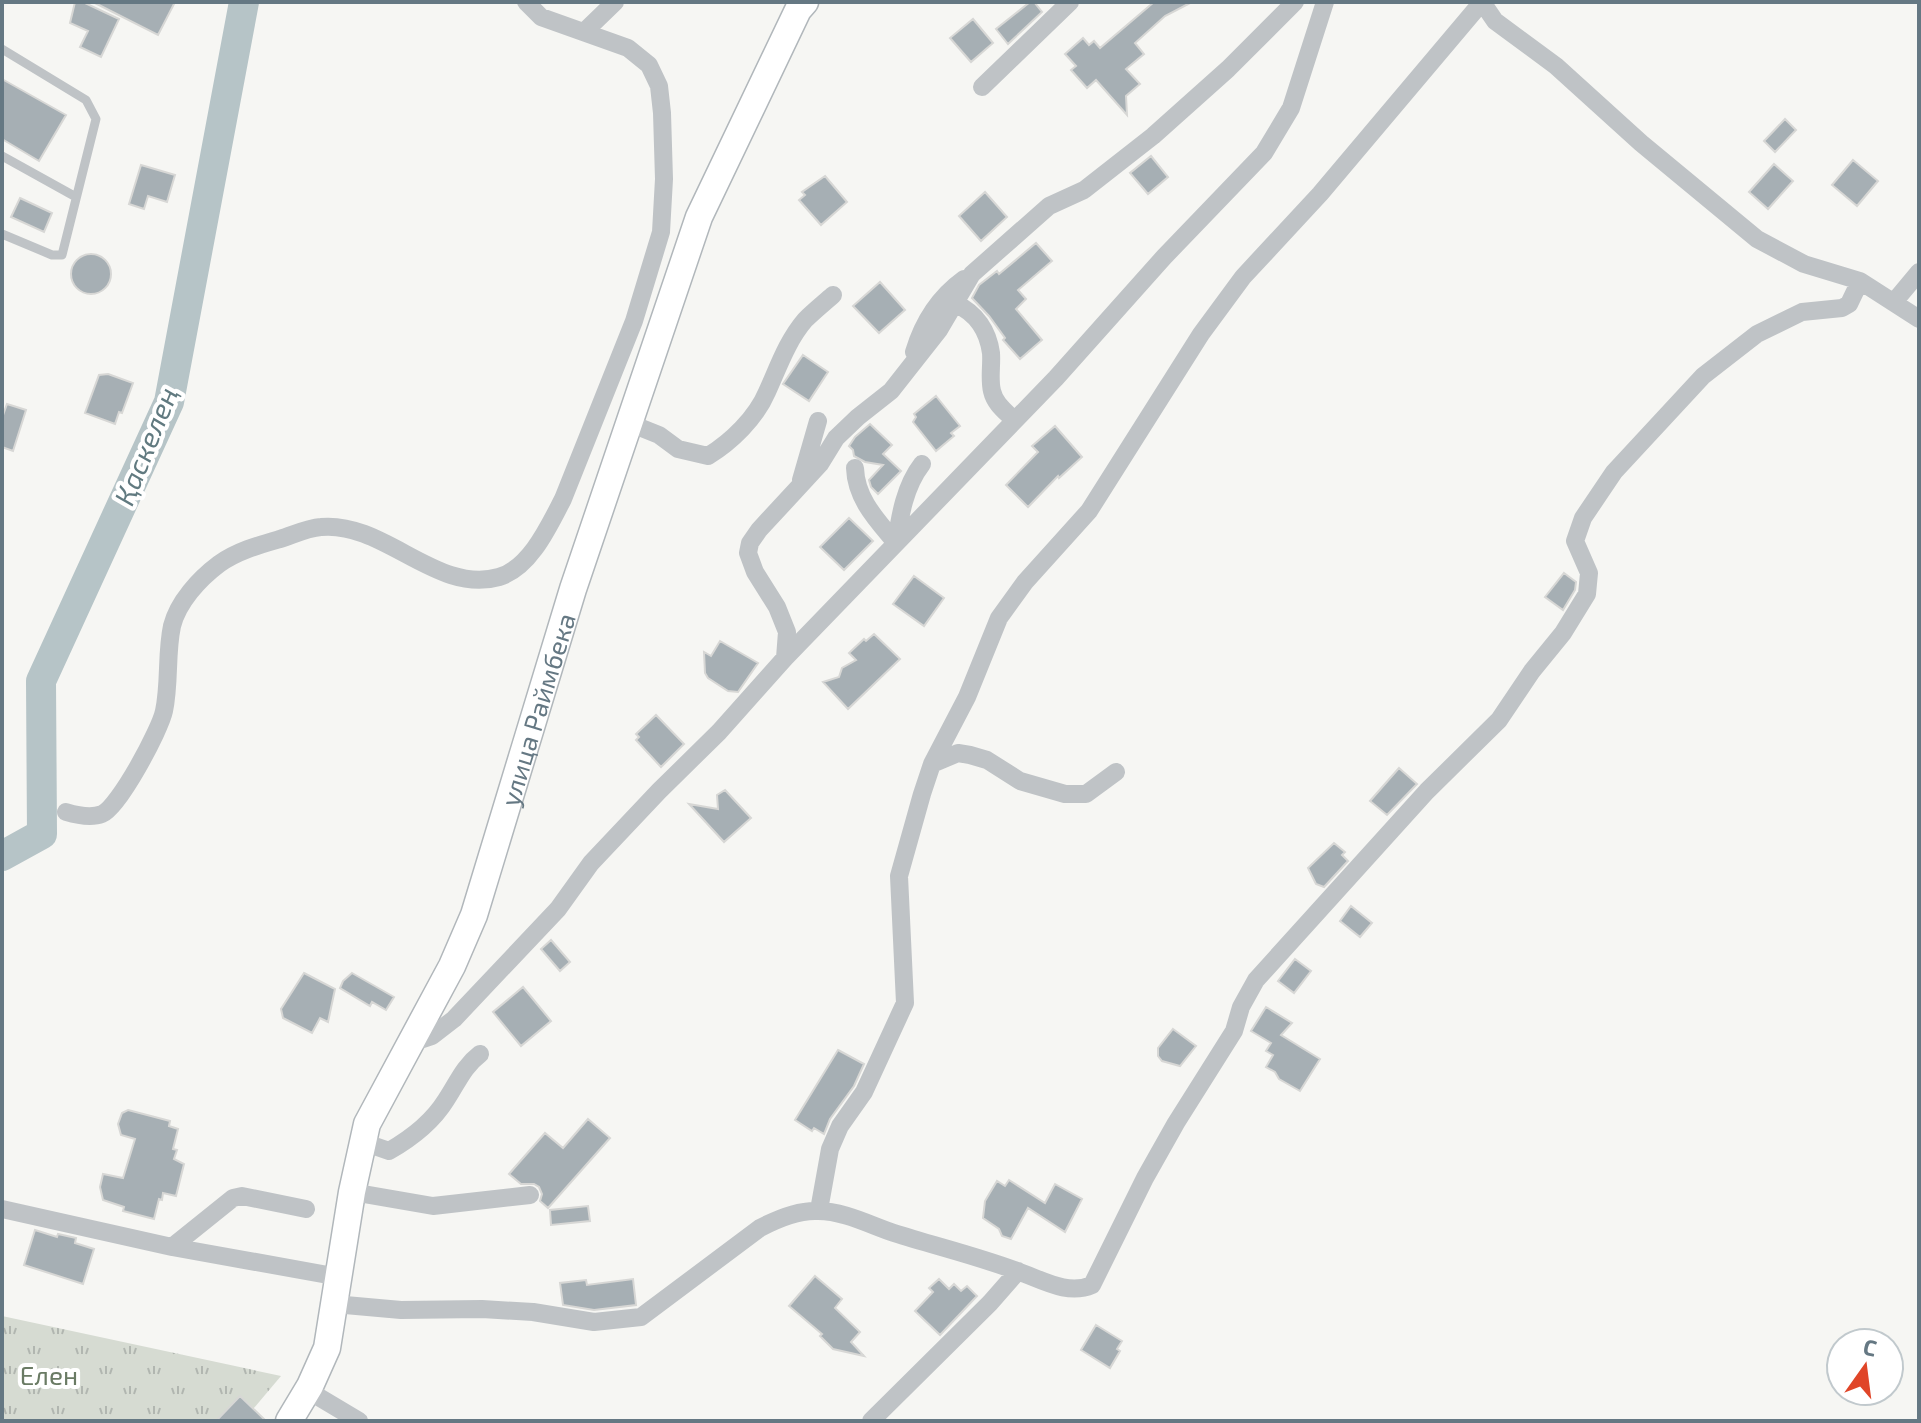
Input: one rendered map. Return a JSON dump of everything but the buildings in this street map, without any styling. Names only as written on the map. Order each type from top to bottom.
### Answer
[{"type":"street","points":[[66,812],[78,816],[102,814],[115,804],[164,714],[173,624],[200,580],[221,563],[243,550],[321,527],[367,534],[459,578],[481,580],[501,577],[534,548],[563,499],[634,321],[661,232],[663,126],[659,86],[649,65],[628,48],[541,17],[526,2]]},
{"type":"street","points":[[584,32],[615,2]]},
{"type":"street","name":"улица Раймбека","points":[[289,1421],[327,1348],[352,1192],[367,1124],[452,966],[474,915],[573,589],[699,217],[798,10],[805,2]]},
{"type":"street","points":[[982,87],[1070,2]]},
{"type":"street","points":[[910,366],[933,309],[951,289],[1049,206],[1084,190],[1153,136],[1228,69],[1295,2]]},
{"type":"street","points":[[411,1043],[432,1036],[454,1019],[558,909],[591,863],[1099,332],[1164,257],[1264,153],[1291,108],[1325,2]]},
{"type":"street","points":[[819,1210],[830,1149],[840,1126],[864,1092],[905,1003],[899,876],[932,764],[967,697],[999,618],[1025,582],[1089,511],[1201,334],[1243,277],[1320,194],[1482,2],[1495,21],[1556,66],[1641,143],[1757,239],[1804,264],[1860,281],[1919,319]]},
{"type":"street","points":[[1894,302],[1919,272]]},
{"type":"street","points":[[785,658],[787,632],[777,607],[755,572],[748,553],[750,543],[820,464],[836,438],[891,391],[939,330],[972,274]]},
{"type":"street","points":[[334,1304],[390,1309],[533,1312],[594,1322],[641,1317],[760,1228],[777,1220],[819,1210],[1018,1271],[1063,1288],[1082,1290],[1092,1285],[1145,1178],[1234,1031],[1241,1007],[1256,980],[1427,791],[1499,720],[1532,671],[1563,633],[1587,594],[1589,573],[1575,541],[1583,518],[1614,472],[1703,376],[1757,334],[1802,312],[1842,308],[1849,304],[1860,281]]},
{"type":"street","points":[[629,423],[659,435],[678,449],[708,456],[727,444],[765,396],[779,363],[804,322],[833,295]]},
{"type":"street","points":[[956,304],[969,310],[987,336],[991,352],[991,389],[997,404],[1014,420]]},
{"type":"street","points":[[799,486],[818,421]]},
{"type":"street","points":[[896,543],[908,489],[922,464]]},
{"type":"street","points":[[855,468],[860,497],[896,543]]},
{"type":"street","points":[[932,764],[958,753],[970,755],[987,760],[1020,781],[1065,794],[1086,794],[1116,772]]},
{"type":"street","points":[[363,1142],[389,1151],[404,1142],[445,1102],[461,1072],[480,1054]]},
{"type":"street","points":[[352,1192],[433,1206],[530,1195]]},
{"type":"street","points":[[172,1247],[233,1198],[242,1196],[306,1209]]},
{"type":"street","points":[[2,1209],[172,1247],[339,1277]]},
{"type":"street","points":[[871,1421],[1018,1271]]},
{"type":"street","points":[[307,1390],[359,1421]]},
{"type":"lane","points":[[2,49],[86,100],[96,119],[62,255],[52,255],[2,234]]},
{"type":"lane","points":[[2,156],[76,197]]},
{"type":"green space","name":"Елен","points":[[2,1316],[281,1376],[243,1421],[2,1421]]},
{"type":"waterway","name":"Қаскелең","points":[[2,856],[42,834],[41,681],[169,402],[244,2]]}]
